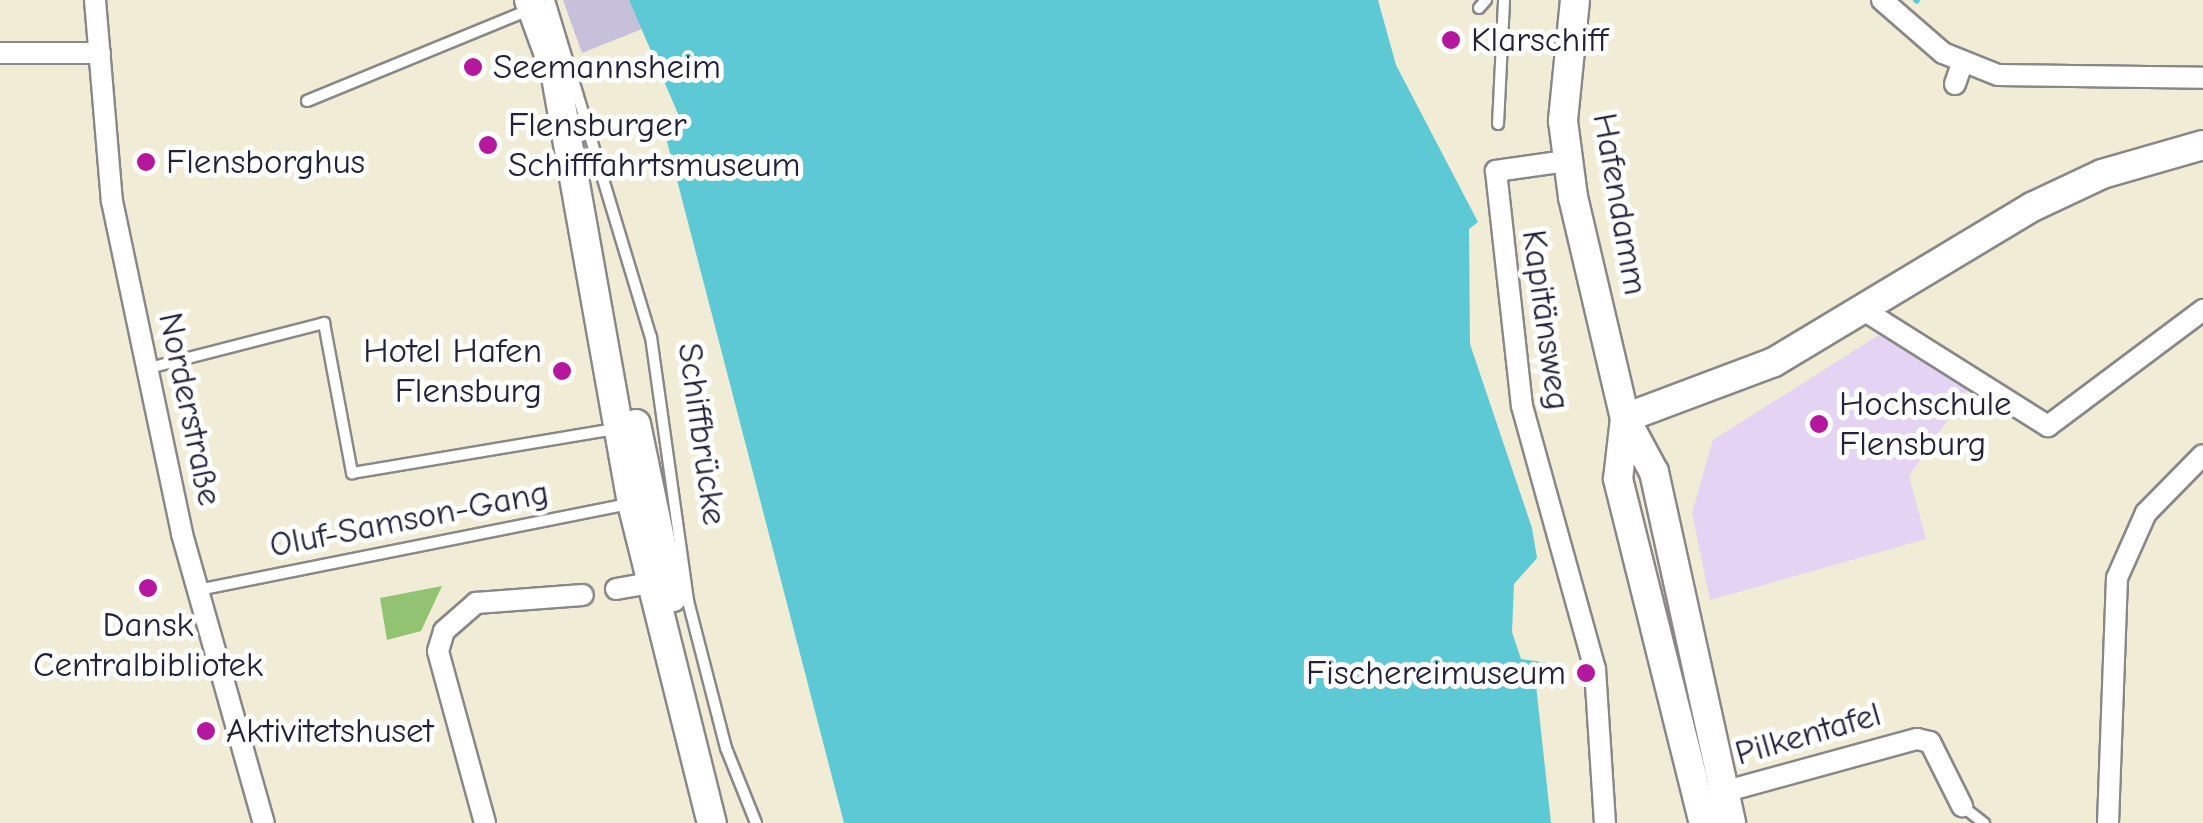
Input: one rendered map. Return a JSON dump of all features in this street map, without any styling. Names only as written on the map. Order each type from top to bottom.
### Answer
[{"type":"main road","name":"Hafendamm","points":[[1575,0],[1566,161],[1626,418],[1654,472],[1731,823]]},
{"type":"main road","name":"Schiffbrücke","points":[[536,3],[554,71],[628,426],[732,823]]},
{"type":"main road","points":[[1626,418],[1774,362],[2032,207],[2203,145]]},
{"type":"main road","name":"Hafendamm","points":[[1626,418],[1618,480],[1704,823]]},
{"type":"main road","name":"Schiffbrücke","points":[[628,426],[632,503],[712,823]]},
{"type":"street","name":"Norderstraße","points":[[95,0],[112,201],[197,590],[264,823]]},
{"type":"street","points":[[1882,0],[1958,74],[2037,82],[2203,78]]},
{"type":"street","points":[[0,53],[100,53]]},
{"type":"street","name":"Kapitänsweg","points":[[1566,161],[1496,171],[1526,380],[1522,406],[1601,668],[1605,823]]},
{"type":"street","points":[[1862,309],[2048,426],[2203,310]]},
{"type":"street","points":[[2108,823],[2117,578],[2146,513],[2203,456]]},
{"type":"street","points":[[616,589],[650,583]]},
{"type":"street","points":[[486,823],[438,650],[444,632],[476,604],[582,595]]},
{"type":"street","name":"Pilkentafel","points":[[1723,792],[1918,739],[1930,742],[1962,806]]},
{"type":"lane","points":[[1498,124],[1504,0]]},
{"type":"lane","points":[[306,101],[536,3]]},
{"type":"lane","name":"Schiffbrücke","points":[[536,3],[651,337],[688,601],[726,748],[756,823]]},
{"type":"lane","points":[[150,368],[324,323],[352,473],[628,426]]},
{"type":"lane","name":"Oluf-Samson-Gang","points":[[197,590],[632,503]]},
{"type":"lane","name":"Pilkentafel","points":[[1962,806],[1984,823]]},
{"type":"shaded area","points":[[563,0],[629,0],[642,29],[582,53]]},
{"type":"shaded area","points":[[1879,335],[1968,390],[1909,476],[1926,539],[1710,600],[1692,513],[1713,440]]},
{"type":"green space","points":[[442,586],[421,631],[387,640],[380,598]]},
{"type":"water","points":[[629,0],[1378,0],[1396,65],[1478,222],[1469,229],[1470,344],[1532,528],[1537,558],[1514,584],[1512,632],[1521,659],[1549,663],[1536,685],[1551,823],[844,823],[664,130],[682,123]]},
{"type":"place","name":"Klarschiff","points":[[1451,40]]},
{"type":"place","name":"Seemannsheim","points":[[473,67]]},
{"type":"place","name":"Flensburger Schifffahrtsmuseum","points":[[488,145]]},
{"type":"place","name":"Flensborghus","points":[[146,162]]},
{"type":"place","name":"Hotel Hafen Flensburg","points":[[562,371]]},
{"type":"place","name":"Hochschule Flensburg","points":[[1819,424]]},
{"type":"place","name":"Dansk Centralbibliotek","points":[[148,588]]},
{"type":"place","name":"Fischereimuseum","points":[[1586,673]]},
{"type":"place","name":"Aktivitetshuset","points":[[206,731]]}]
